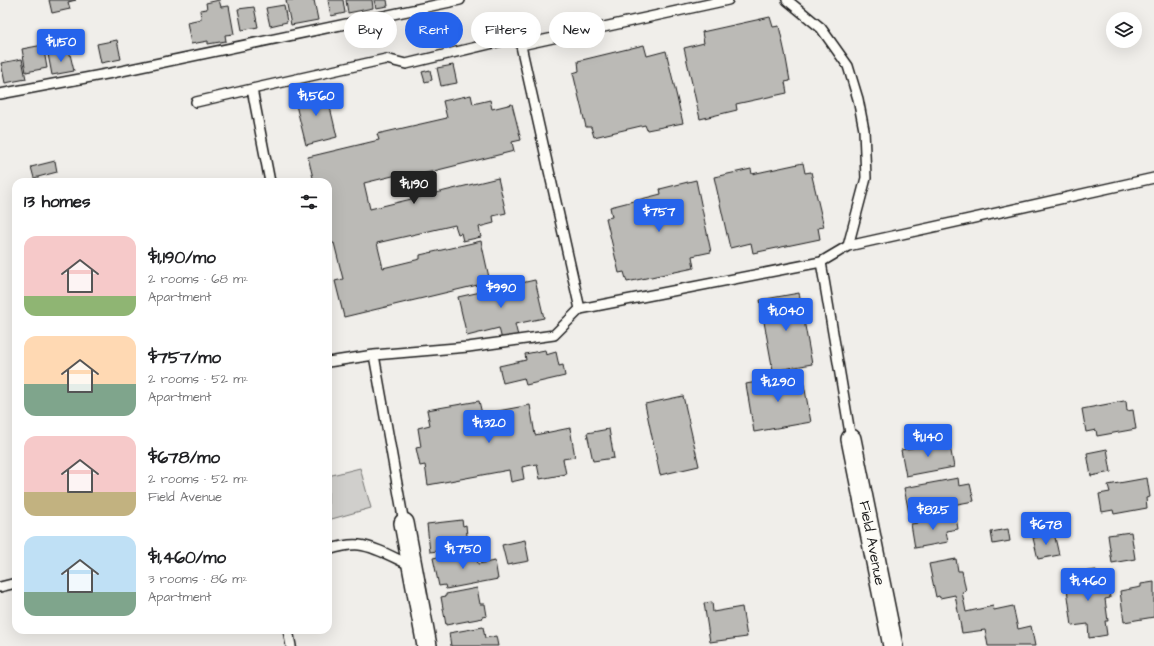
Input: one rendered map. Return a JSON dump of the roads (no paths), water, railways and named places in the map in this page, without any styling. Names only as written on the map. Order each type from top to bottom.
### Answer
[{"type":"street","name":"Field Avenue","points":[[851,439],[893,646]]},
{"type":"street","points":[[404,523],[427,646]]},
{"type":"lane","points":[[0,94],[460,0]]},
{"type":"lane","points":[[541,41],[728,0]]},
{"type":"lane","points":[[787,0],[821,28],[848,66],[858,98],[864,130],[866,178],[848,246]]},
{"type":"lane","points":[[196,102],[386,59],[406,64],[473,48]]},
{"type":"lane","points":[[522,48],[580,309]]},
{"type":"lane","points":[[252,89],[269,178]]},
{"type":"lane","points":[[332,361],[374,355],[468,347],[554,335],[580,309],[821,262],[848,246],[1154,178]]},
{"type":"lane","points":[[821,262],[851,439]]},
{"type":"lane","points":[[374,355],[404,523]]},
{"type":"lane","points":[[332,549],[359,545],[377,550],[412,566]]},
{"type":"lane","points":[[0,587],[12,584]]},
{"type":"lane","points":[[289,634],[291,646]]}]
